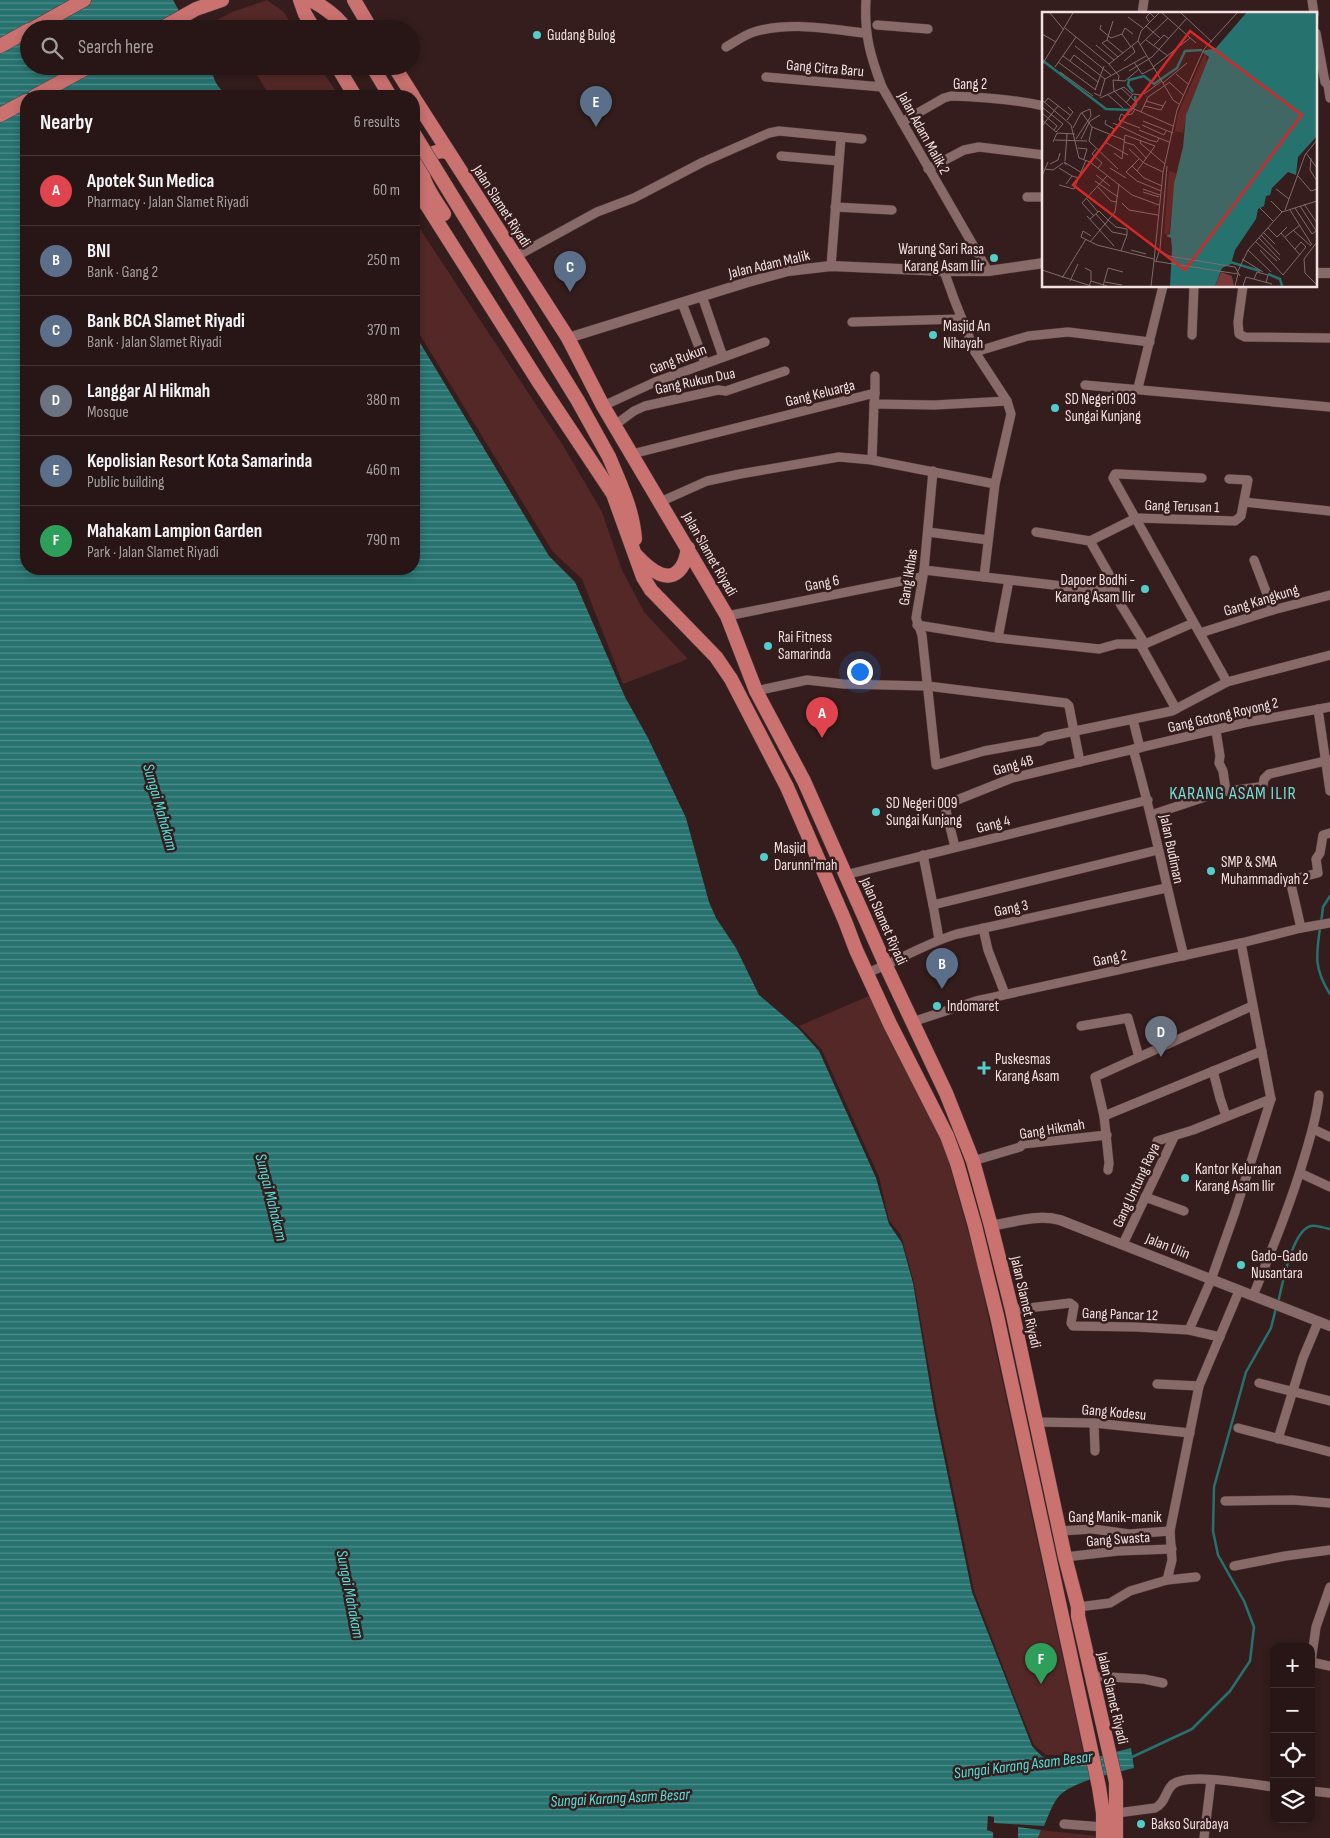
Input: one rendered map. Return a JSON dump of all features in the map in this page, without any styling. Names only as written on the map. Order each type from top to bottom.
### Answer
[{"type":"highway","points":[[48,20],[84,0]]},
{"type":"highway","points":[[176,20],[196,9],[222,0]]},
{"type":"highway","points":[[300,0],[309,20]]},
{"type":"highway","points":[[311,0],[338,20]]},
{"type":"highway","points":[[354,0],[366,20]]},
{"type":"highway","points":[[0,46],[20,35]]},
{"type":"highway","points":[[46,90],[74,75]]},
{"type":"highway","points":[[342,75],[351,90]]},
{"type":"highway","points":[[377,75],[386,90]]},
{"type":"highway","name":"Jalan Slamet Riyadi","points":[[400,75],[409,90]]},
{"type":"highway","points":[[0,115],[20,104]]},
{"type":"highway","name":"Jalan Slamet Riyadi","points":[[420,108],[568,338],[603,406],[727,616],[756,691],[804,781],[886,966],[946,1093],[973,1161],[1012,1310],[1065,1558],[1078,1607],[1078,1616],[1091,1676],[1116,1782],[1116,1838]]},
{"type":"highway","points":[[420,144],[578,401],[609,457],[633,519],[634,553],[659,575],[671,575],[677,572],[684,563],[688,548]]},
{"type":"highway","points":[[447,152],[443,150],[434,152],[426,157],[422,163],[422,177],[481,276],[487,288],[488,301]]},
{"type":"highway","points":[[420,194],[613,494],[643,577],[651,590],[716,657],[731,679],[787,788],[856,950],[947,1136],[957,1163],[975,1226],[1003,1348],[1100,1787],[1103,1832]]},
{"type":"highway","points":[[856,950],[876,944]]},
{"type":"highway","points":[[1003,1348],[1019,1344]]},
{"type":"street","name":"Jalan Adam Malik 2","points":[[866,0],[870,27],[871,56],[882,87],[988,271]]},
{"type":"street","points":[[726,46],[754,32],[780,26],[928,29]]},
{"type":"street","points":[[1318,44],[1325,82],[1329,85],[1330,98]]},
{"type":"street","name":"Gang Citra Baru","points":[[766,77],[882,87]]},
{"type":"street","name":"Gang 2","points":[[902,122],[944,98],[951,96],[1003,99],[1042,106]]},
{"type":"street","points":[[515,257],[597,212],[634,198],[703,162],[769,132],[779,131],[862,139]]},
{"type":"street","points":[[830,266],[841,137]]},
{"type":"street","points":[[928,169],[971,148],[979,147],[1042,154]]},
{"type":"street","points":[[781,156],[839,161]]},
{"type":"street","points":[[1027,197],[1042,197]]},
{"type":"street","points":[[835,207],[892,210]]},
{"type":"street","name":"Jalan Adam Malik","points":[[568,338],[702,296],[788,272],[830,266],[988,271],[1042,263]]},
{"type":"street","points":[[944,271],[975,352],[1007,401],[1011,414],[995,484],[984,577]]},
{"type":"street","points":[[1138,388],[1163,288]]},
{"type":"street","points":[[1192,335],[1194,288]]},
{"type":"street","points":[[1243,288],[1238,322],[1239,334],[1245,337],[1330,338]]},
{"type":"street","points":[[702,296],[723,357]]},
{"type":"street","points":[[682,303],[705,363]]},
{"type":"street","points":[[852,322],[962,319]]},
{"type":"street","points":[[975,352],[1028,336],[1068,332],[1150,342]]},
{"type":"street","name":"Gang Rukun","points":[[603,406],[655,382],[765,342]]},
{"type":"street","name":"Gang Rukun Dua","points":[[614,425],[645,406],[718,390],[726,391],[785,371]]},
{"type":"street","points":[[875,376],[875,393]]},
{"type":"street","points":[[1085,385],[1138,388],[1330,407]]},
{"type":"street","name":"Gang Keluarga","points":[[632,454],[875,393],[874,404],[935,405],[1007,401]]},
{"type":"street","points":[[872,460],[874,404]]},
{"type":"street","points":[[660,502],[707,481],[839,457],[872,460],[995,484]]},
{"type":"street","name":"Gang Ikhlas","points":[[933,471],[928,532],[916,618],[922,635],[936,765],[984,751],[1040,741],[1046,737],[1074,732]]},
{"type":"street","points":[[1202,478],[1115,474],[1113,478],[1226,682]]},
{"type":"street","points":[[1229,479],[1248,480],[1244,502],[1330,511]]},
{"type":"street","name":"Gang Terusan 1","points":[[1136,518],[1235,521],[1241,516],[1244,502]]},
{"type":"street","points":[[1036,532],[1090,541],[1136,518]]},
{"type":"street","points":[[928,532],[988,540]]},
{"type":"street","points":[[1090,541],[1114,583],[1114,592],[1176,709]]},
{"type":"street","points":[[1254,560],[1273,610]]},
{"type":"street","name":"Gang 6","points":[[727,616],[923,573],[984,577],[1114,592]]},
{"type":"street","points":[[998,638],[1009,580]]},
{"type":"street","name":"Gang Kangkung","points":[[1200,633],[1273,610],[1330,596]]},
{"type":"street","points":[[917,625],[998,638],[1098,650],[1117,644],[1143,644],[1193,623]]},
{"type":"street","points":[[1074,732],[1176,709],[1226,682],[1330,655]]},
{"type":"street","points":[[756,691],[807,680],[842,684],[927,686],[1066,703],[1069,706],[1080,762]]},
{"type":"street","name":"Gang Gotong Royong 2","points":[[1137,748],[1286,714],[1330,707]]},
{"type":"street","points":[[1318,710],[1328,761],[1330,791]]},
{"type":"street","name":"Jalan Budiman","points":[[1133,720],[1166,888],[1184,956]]},
{"type":"street","points":[[1216,730],[1220,756],[1219,763],[1223,771],[1226,791]]},
{"type":"street","name":"Gang 4B","points":[[955,847],[946,811],[947,804],[950,802],[1012,778],[1137,748]]},
{"type":"street","points":[[1151,815],[1226,791],[1259,788],[1263,785],[1264,779],[1269,774],[1328,761]]},
{"type":"street","name":"Gang 4","points":[[845,875],[1148,800]]},
{"type":"street","points":[[1301,928],[1290,880],[1318,873],[1316,859],[1320,852],[1323,835],[1330,833]]},
{"type":"street","points":[[933,905],[1158,850]]},
{"type":"street","points":[[922,855],[939,939]]},
{"type":"street","name":"Gang 3","points":[[867,973],[886,966],[939,939],[1166,888]]},
{"type":"street","name":"Gang 2","points":[[912,1022],[976,1001],[1005,994],[1329,923]]},
{"type":"street","points":[[983,928],[988,950],[1005,994]]},
{"type":"street","points":[[1189,1330],[1212,1280],[1271,1099],[1241,943]]},
{"type":"street","points":[[1108,1170],[1107,1135],[1095,1077],[1252,1006]]},
{"type":"street","points":[[1081,1026],[1128,1018],[1139,1057]]},
{"type":"street","points":[[1104,1116],[1262,1051]]},
{"type":"street","points":[[1213,1071],[1226,1116]]},
{"type":"street","points":[[1253,1296],[1285,1218],[1300,1173],[1313,1130],[1319,1095]]},
{"type":"street","points":[[1157,1141],[1174,1137],[1271,1099]]},
{"type":"street","points":[[1313,1130],[1330,1137]]},
{"type":"street","name":"Gang Hikmah","points":[[973,1161],[1020,1147],[1023,1144],[1107,1135]]},
{"type":"street","name":"Gang Untung Raya","points":[[1123,1244],[1174,1137]]},
{"type":"street","points":[[1300,1173],[1330,1187]]},
{"type":"street","points":[[1145,1197],[1184,1211]]},
{"type":"street","name":"Jalan Ulin","points":[[991,1226],[1048,1217],[1060,1220],[1330,1326]]},
{"type":"street","points":[[1167,1580],[1172,1560],[1170,1531],[1199,1386],[1240,1291]]},
{"type":"street","name":"Gang Pancar 12","points":[[1012,1310],[1070,1303],[1074,1306],[1070,1323],[1073,1326],[1189,1330],[1220,1337]]},
{"type":"street","points":[[1278,1439],[1303,1358],[1318,1322]]},
{"type":"street","points":[[1259,1383],[1330,1401]]},
{"type":"street","points":[[1157,1384],[1199,1386]]},
{"type":"street","name":"Gang Kodesu","points":[[1036,1422],[1094,1424],[1190,1433]]},
{"type":"street","points":[[1094,1424],[1095,1451]]},
{"type":"street","points":[[1238,1428],[1330,1452]]},
{"type":"street","points":[[1225,1501],[1293,1500],[1330,1503]]},
{"type":"street","name":"Gang Manik-manik","points":[[1060,1531],[1093,1528],[1130,1534],[1170,1531]]},
{"type":"street","name":"Gang Swasta","points":[[1065,1558],[1118,1551],[1172,1549]]},
{"type":"street","points":[[1234,1566],[1330,1550]]},
{"type":"street","points":[[1078,1607],[1110,1603],[1130,1591],[1167,1580],[1196,1577]]},
{"type":"street","points":[[1314,1643],[1316,1627],[1328,1599],[1330,1587]]},
{"type":"street","points":[[1315,1663],[1330,1666]]},
{"type":"street","points":[[1091,1676],[1144,1679],[1163,1683]]},
{"type":"street","points":[[1117,1813],[1155,1808],[1161,1805],[1170,1787],[1184,1780],[1211,1780],[1270,1787]]},
{"type":"street","points":[[1204,1838],[1211,1780]]},
{"type":"street","points":[[1315,1791],[1330,1793]]},
{"type":"street","points":[[1064,1824],[1103,1832]]},
{"type":"shaded area","points":[[267,0],[284,12],[289,20],[217,20],[232,12]]},
{"type":"shaded area","points":[[257,75],[325,75],[335,90],[266,90]]},
{"type":"shaded area","points":[[420,229],[564,447],[602,512],[622,570],[644,612],[688,659],[623,684],[582,579],[553,552],[420,335]]},
{"type":"shaded area","points":[[871,995],[944,1145],[976,1260],[1084,1755],[1046,1755],[1034,1745],[1016,1701],[974,1591],[937,1412],[914,1283],[901,1235],[889,1220],[879,1177],[822,1050],[799,1026]]},
{"type":"shaded area","points":[[1041,1830],[1097,1836],[1097,1838],[1038,1838]]},
{"type":"water","name":"Sungai Mahakam","points":[[0,0],[173,0],[184,20],[20,20],[20,75],[213,75],[222,90],[20,90],[20,575],[420,575],[420,343],[549,556],[575,582],[625,697],[648,738],[686,818],[709,902],[716,918],[736,948],[759,995],[799,1029],[819,1051],[876,1178],[889,1224],[902,1243],[913,1283],[934,1409],[972,1592],[1032,1746],[1048,1760],[1061,1763],[1081,1761],[1131,1748],[1134,1768],[1095,1778],[1067,1790],[1055,1802],[1044,1826],[994,1823],[994,1817],[988,1816],[987,1830],[993,1832],[993,1838],[0,1838]]},
{"type":"water","points":[[1018,1827],[1041,1830],[1038,1838],[1018,1838]]},
{"type":"waterway","name":"Sungai Karang Asam Besar","points":[[1321,923],[1323,907],[1330,896]]},
{"type":"waterway","name":"Sungai Karang Asam Besar","points":[[1320,928],[1318,947],[1319,970],[1330,994]]},
{"type":"waterway","name":"Sungai Karang Asam Besar","points":[[1278,1303],[1285,1272],[1298,1237],[1311,1226],[1330,1229]]},
{"type":"waterway","name":"Sungai Karang Asam Besar","points":[[1130,1758],[1192,1729],[1230,1691],[1250,1661],[1254,1627],[1244,1601],[1218,1555],[1213,1531],[1214,1487],[1246,1372],[1271,1328],[1276,1308]]},
{"type":"place","name":"Gudang Bulog","points":[[537,35]]},
{"type":"place","name":"Kepolisian Resort Kota Samarinda","points":[[596,127]]},
{"type":"place","name":"Warung Sari Rasa Karang Asam Ilir","points":[[994,258]]},
{"type":"place","name":"Bank BCA Slamet Riyadi","points":[[570,292]]},
{"type":"place","name":"Masjid An Nihayah","points":[[933,335]]},
{"type":"place","name":"SD Negeri 003 Sungai Kunjang","points":[[1055,408]]},
{"type":"place","name":"Dapoer Bodhi - Karang Asam Ilir","points":[[1145,589]]},
{"type":"place","name":"Rai Fitness Samarinda","points":[[768,646]]},
{"type":"place","name":"Apotek Sun Medica","points":[[822,738]]},
{"type":"place","name":"SD Negeri 009 Sungai Kunjang","points":[[876,812]]},
{"type":"place","name":"Masjid Darunni'mah","points":[[764,857]]},
{"type":"place","name":"SMP & SMA Muhammadiyah 2","points":[[1211,871]]},
{"type":"place","name":"BNI","points":[[942,989]]},
{"type":"place","name":"Indomaret","points":[[937,1006]]},
{"type":"place","name":"Langgar Al Hikmah","points":[[1161,1057]]},
{"type":"place","name":"Puskesmas Karang Asam","points":[[984,1068]]},
{"type":"place","name":"Kantor Kelurahan Karang Asam Ilir","points":[[1185,1178]]},
{"type":"place","name":"Gado-Gado Nusantara","points":[[1241,1265]]},
{"type":"place","name":"Mahakam Lampion Garden","points":[[1041,1684]]},
{"type":"place","name":"Bakso Surabaya","points":[[1141,1824]]},
{"type":"district","name":"KARANG ASAM ILIR","points":[[1233,793]]}]
